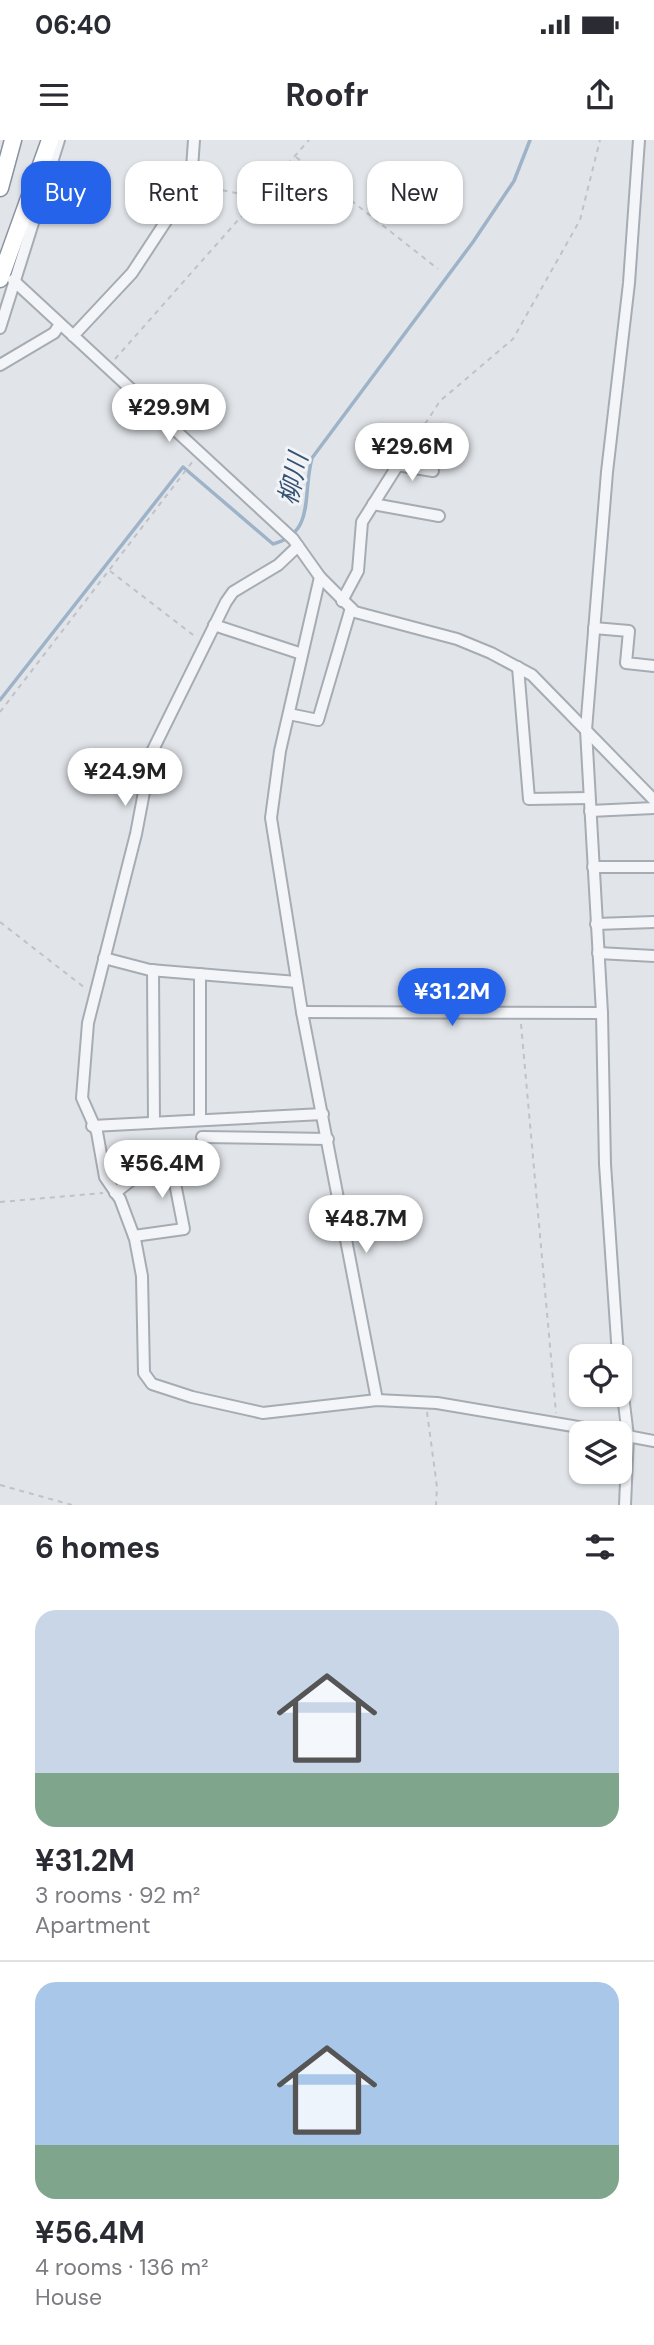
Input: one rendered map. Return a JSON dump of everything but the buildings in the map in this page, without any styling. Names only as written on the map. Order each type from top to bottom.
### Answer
[{"type":"highway","points":[[0,188],[13,140]]},
{"type":"highway","points":[[7,280],[50,140]]},
{"type":"street","points":[[0,328],[7,280],[59,140]]},
{"type":"street","points":[[193,161],[194,140]]},
{"type":"street","points":[[617,1344],[605,1164],[602,1013],[586,730],[629,283],[639,140]]},
{"type":"street","points":[[73,336],[132,272],[164,224]]},
{"type":"street","points":[[7,280],[60,324],[201,452],[298,546],[320,577],[346,604],[391,623],[457,639],[532,675],[654,800]]},
{"type":"street","points":[[0,365],[54,333],[60,324]]},
{"type":"street","points":[[289,714],[318,720],[346,604],[358,571],[362,523],[418,433]]},
{"type":"street","points":[[397,465],[433,471]]},
{"type":"street","points":[[373,504],[439,516]]},
{"type":"street","points":[[298,546],[278,565],[233,592],[143,770],[144,792],[136,834],[88,1023],[82,1098],[92,1126],[97,1132],[105,1177],[128,1216],[134,1236],[142,1276],[144,1373],[152,1384],[192,1397],[263,1413],[377,1400],[425,1402],[569,1425]]},
{"type":"street","points":[[320,577],[271,802],[271,818],[302,1012],[377,1400]]},
{"type":"street","points":[[214,625],[302,654]]},
{"type":"street","points":[[594,628],[629,631],[626,663],[654,666]]},
{"type":"street","points":[[518,667],[528,799],[589,798]]},
{"type":"street","points":[[590,811],[654,808]]},
{"type":"street","points":[[593,867],[654,867]]},
{"type":"street","points":[[596,924],[654,922]]},
{"type":"street","points":[[598,953],[654,956]]},
{"type":"street","points":[[104,958],[153,970],[297,982]]},
{"type":"street","points":[[153,970],[154,1122]]},
{"type":"street","points":[[200,974],[200,1120]]},
{"type":"street","points":[[302,1012],[602,1013]]},
{"type":"street","points":[[92,1126],[323,1114]]},
{"type":"street","points":[[202,1137],[328,1139]]},
{"type":"street","points":[[115,1193],[134,1178],[173,1173],[184,1229],[134,1236]]},
{"type":"street","points":[[632,1437],[654,1441]]},
{"type":"street","points":[[625,1484],[625,1505]]},
{"type":"path","points":[[291,161],[309,140]]},
{"type":"path","points":[[418,433],[440,401],[513,339],[580,220],[600,140]]},
{"type":"path","points":[[295,156],[438,269]]},
{"type":"path","points":[[108,367],[237,223]]},
{"type":"path","points":[[0,712],[201,452]]},
{"type":"path","points":[[109,570],[205,645]]},
{"type":"path","points":[[0,922],[95,995]]},
{"type":"path","points":[[520,1013],[557,1423]]},
{"type":"path","points":[[0,1202],[115,1193]]},
{"type":"path","points":[[425,1402],[437,1487],[436,1505]]},
{"type":"path","points":[[0,1485],[72,1505]]},
{"type":"waterway","name":"柳川","points":[[0,700],[183,467],[273,544],[287,539],[296,531],[305,510],[312,458],[473,242],[514,181],[530,140]]}]
